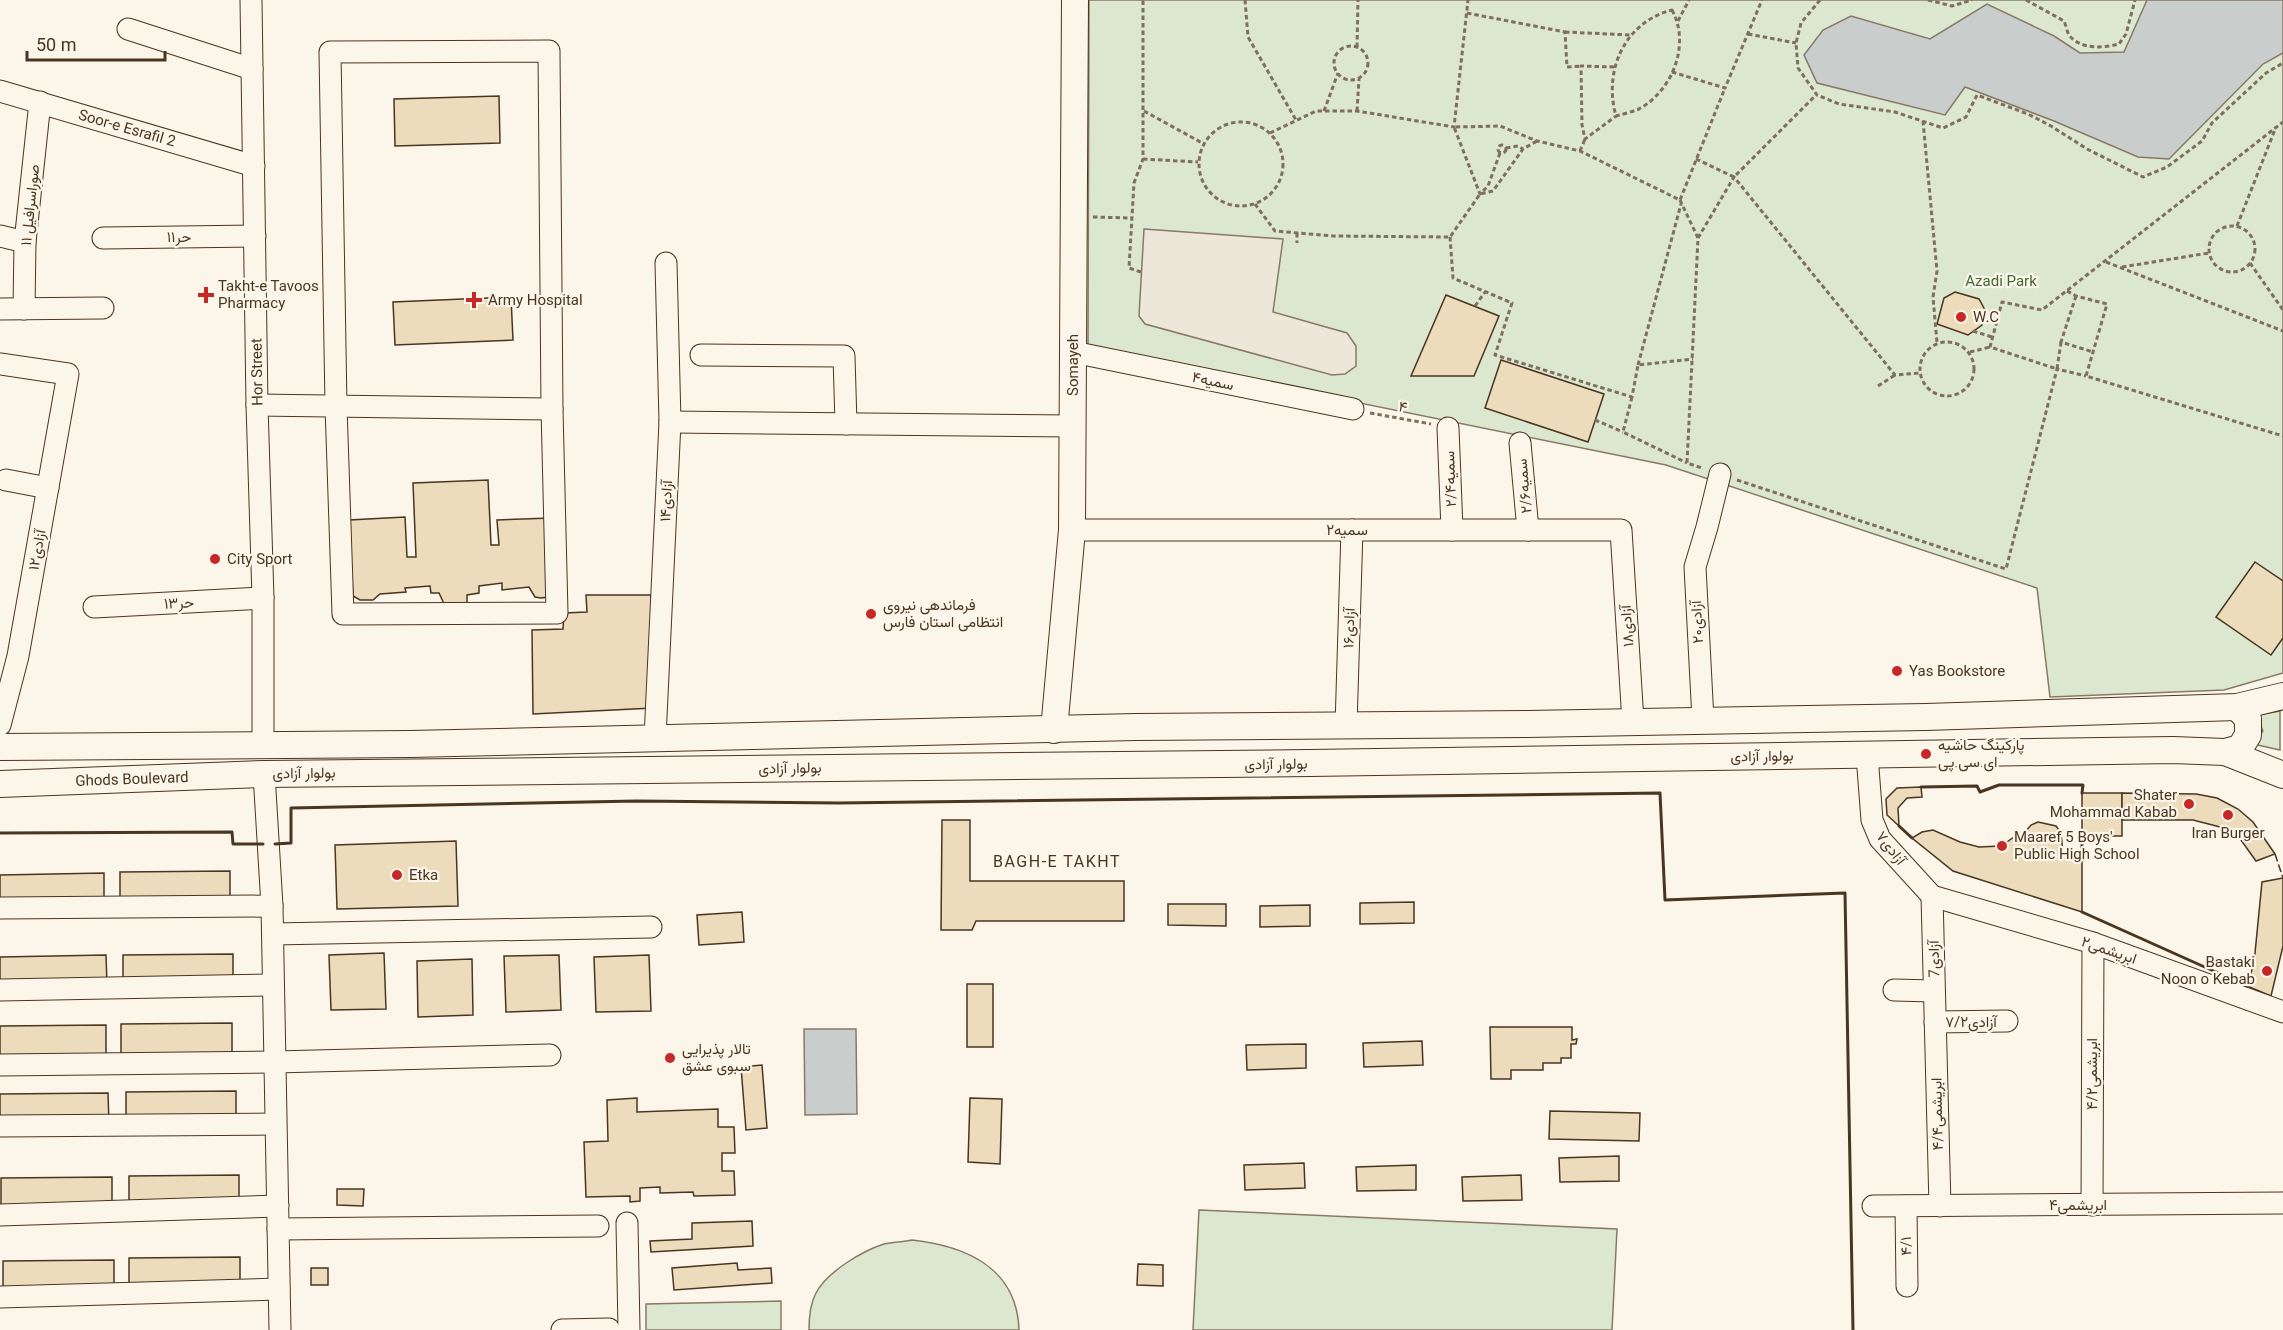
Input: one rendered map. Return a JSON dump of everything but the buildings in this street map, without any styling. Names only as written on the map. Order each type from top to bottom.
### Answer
[{"type":"main road","name":"Somayeh","points":[[1054,730],[1072,530],[1075,0]]},
{"type":"main road","name":"بولوار آزادی","points":[[263,744],[1926,717],[2237,707],[2283,696]]},
{"type":"main road","points":[[2225,752],[2240,748],[2248,735],[2248,719],[2237,707]]},
{"type":"main road","points":[[1310,727],[1310,764]]},
{"type":"main road","points":[[0,747],[263,744],[264,774]]},
{"type":"main road","name":"بولوار آزادی","points":[[264,774],[1310,764],[2173,750],[2225,752],[2283,775]]},
{"type":"main road","name":"Ghods Boulevard","points":[[0,784],[264,774]]},
{"type":"street","name":"Hor Street","points":[[251,0],[257,405],[263,598],[263,744]]},
{"type":"street","points":[[128,29],[252,69]]},
{"type":"street","points":[[549,51],[552,409],[557,614],[343,615],[336,406],[330,52],[549,51]]},
{"type":"street","name":"Soor-e Esrafil 2","points":[[0,90],[254,166]]},
{"type":"street","name":"صوراسرافیل ۱۱","points":[[24,309],[25,242],[40,102]]},
{"type":"street","points":[[0,236],[25,242]]},
{"type":"street","name":"حر۱۱","points":[[103,238],[255,237]]},
{"type":"street","name":"آزادی۱۴","points":[[655,738],[670,422],[666,263]]},
{"type":"street","points":[[0,309],[103,308]]},
{"type":"street","name":"سمیه۴","points":[[1073,352],[1353,409]]},
{"type":"street","points":[[701,355],[844,356],[846,424]]},
{"type":"street","name":"آزادی۱۲","points":[[0,364],[68,374],[48,488],[9,655],[0,725]]},
{"type":"street","points":[[257,405],[552,409]]},
{"type":"street","points":[[670,422],[1073,426]]},
{"type":"street","name":"سمیه۲/۴","points":[[1448,428],[1452,530]]},
{"type":"street","name":"سمیه۲/۶","points":[[1520,443],[1528,530]]},
{"type":"street","name":"آزادی۲۰","points":[[1703,720],[1695,567],[1720,474]]},
{"type":"street","points":[[6,480],[48,488]]},
{"type":"street","name":"۲سمیه","points":[[1072,530],[1621,530]]},
{"type":"street","name":"آزادی۱۶","points":[[1346,726],[1352,530]]},
{"type":"street","name":"آزادی۱۸","points":[[1621,530],[1633,722]]},
{"type":"street","name":"حر۱۳","points":[[94,607],[263,598]]},
{"type":"street","name":"آزادی۷","points":[[1867,755],[1872,820],[1875,830],[1880,839],[1932,896]]},
{"type":"street","points":[[264,774],[273,934],[280,1330]]},
{"type":"street","name":"ابریشمی۲","points":[[1932,896],[2093,943],[2283,1012]]},
{"type":"street","name":"7آزادی","points":[[1932,896],[1935,1022]]},
{"type":"street","points":[[0,908],[272,906]]},
{"type":"street","points":[[273,934],[651,927]]},
{"type":"street","name":"ابریشمی۴/۲","points":[[2092,1205],[2093,943]]},
{"type":"street","points":[[0,990],[273,985]]},
{"type":"street","points":[[1894,990],[1934,991]]},
{"type":"street","name":"۷/۲آزادی","points":[[1935,1022],[2007,1021]]},
{"type":"street","name":"ابریشمی۴/۴","points":[[1935,1022],[1940,1206]]},
{"type":"street","points":[[0,1065],[275,1062],[550,1055]]},
{"type":"street","points":[[0,1126],[275,1124]]},
{"type":"street","name":"ابریشمی۴","points":[[1873,1206],[2283,1203]]},
{"type":"street","points":[[0,1215],[278,1206]]},
{"type":"street","name":"۴/۱","points":[[1906,1206],[1907,1286]]},
{"type":"street","points":[[562,1330],[619,1330],[627,1223]]},
{"type":"street","points":[[278,1229],[598,1226]]},
{"type":"street","points":[[0,1297],[279,1289]]},
{"type":"path","points":[[1142,272],[1129,268],[1134,183],[1143,159],[1143,0]]},
{"type":"path","points":[[1245,0],[1248,37],[1296,120]]},
{"type":"path","points":[[1357,46],[1358,0]]},
{"type":"path","points":[[1468,0],[1454,127],[1480,194]]},
{"type":"path","points":[[1677,22],[1689,0]]},
{"type":"path","points":[[1623,432],[1680,202],[1762,0]]},
{"type":"path","points":[[1820,0],[1801,23],[1796,43],[1798,68],[1817,95],[1839,104],[1895,112],[1943,128],[1966,117],[1977,95],[2044,122],[2087,150],[2143,177],[2167,167],[2202,141],[2212,123],[2266,74],[2283,63]]},
{"type":"path","points":[[1928,0],[1952,6],[1972,0]]},
{"type":"path","points":[[2026,0],[2064,21],[2069,35],[2085,45],[2103,48],[2119,44],[2126,34],[2135,0]]},
{"type":"path","points":[[1580,151],[1585,139],[1616,116],[1636,110],[1661,91],[1672,72],[1679,43],[1677,22],[1672,10],[1646,22],[1631,35],[1624,45],[1614,67],[1612,93],[1616,116]]},
{"type":"path","points":[[1467,13],[1565,32],[1631,35]]},
{"type":"path","points":[[1565,32],[1567,67],[1614,67]]},
{"type":"path","points":[[1748,34],[1796,43]]},
{"type":"path","points":[[1357,46],[1368,59],[1367,71],[1359,79],[1348,80],[1338,73],[1334,65],[1336,54],[1345,47],[1357,46]]},
{"type":"path","points":[[1581,66],[1582,125],[1585,139]]},
{"type":"path","points":[[1672,72],[1725,88]]},
{"type":"path","points":[[1324,111],[1338,73]]},
{"type":"path","points":[[1357,111],[1359,79]]},
{"type":"path","points":[[1687,464],[1698,238],[1734,177],[1817,95]]},
{"type":"path","points":[[1144,111],[1204,144]]},
{"type":"path","points":[[1270,133],[1316,111],[1357,111],[1454,127],[1500,126],[1537,141],[1580,151],[1680,202],[1698,238]]},
{"type":"path","points":[[1923,121],[1937,271],[1933,297],[1937,343]]},
{"type":"path","points":[[1232,122],[1259,125],[1279,144],[1283,158],[1282,172],[1277,186],[1268,196],[1255,204],[1241,206],[1226,203],[1214,196],[1205,186],[1200,174],[1198,162],[1204,144],[1209,136],[1220,127],[1232,122]]},
{"type":"path","points":[[1990,347],[2002,302],[2042,310],[2283,122]]},
{"type":"path","points":[[2237,226],[2276,127]]},
{"type":"path","points":[[1480,194],[1493,191],[1523,149],[1537,141]]},
{"type":"path","points":[[1523,149],[1518,146],[1498,147],[1500,153],[1488,186],[1450,237],[1453,278],[1512,303],[1495,355],[1632,397]]},
{"type":"path","points":[[1500,153],[1504,153],[1506,148]]},
{"type":"path","points":[[1143,159],[1198,162]]},
{"type":"path","points":[[1696,159],[1734,177],[1895,375]]},
{"type":"path","points":[[1255,204],[1275,231],[1333,236],[1450,237]]},
{"type":"path","points":[[1074,217],[1131,218]]},
{"type":"path","points":[[2230,225],[2237,226],[2245,229],[2254,241],[2254,257],[2250,263],[2237,272],[2222,270],[2216,266],[2208,253],[2211,238],[2216,232],[2230,225]]},
{"type":"path","points":[[1297,233],[1297,243]]},
{"type":"path","points":[[2121,267],[2208,253]]},
{"type":"path","points":[[2105,261],[2283,331]]},
{"type":"path","points":[[2250,263],[2283,310]]},
{"type":"path","points":[[2067,291],[2076,296],[2107,303],[2086,376]]},
{"type":"path","points":[[1474,306],[1485,292]]},
{"type":"path","points":[[1595,420],[1687,464],[2006,569],[2057,369],[2061,342],[2076,296]]},
{"type":"path","points":[[1973,331],[1992,337]]},
{"type":"path","points":[[1955,342],[1970,352],[1974,360],[1973,378],[1962,392],[1945,396],[1929,389],[1923,382],[1920,364],[1924,355],[1937,343],[1955,342]]},
{"type":"path","points":[[2061,342],[2093,351]]},
{"type":"path","points":[[1970,352],[1990,347],[2283,436]]},
{"type":"path","points":[[1638,364],[1692,359]]},
{"type":"path","points":[[1878,386],[1895,375],[1920,373]]},
{"type":"path","name":"۴","points":[[1353,409],[1448,428]]},
{"type":"green space","name":"Azadi Park","points":[[1089,0],[2283,0],[2283,673],[2224,690],[2050,697],[2037,588],[1666,465],[1088,348]]},
{"type":"green space","points":[[2280,711],[2280,750],[2253,744],[2263,731],[2256,715]]},
{"type":"green space","points":[[1199,1210],[1617,1229],[1612,1330],[1193,1330]]},
{"type":"green space","points":[[912,1240],[951,1248],[985,1264],[999,1276],[1009,1291],[1016,1309],[1019,1330],[809,1330],[810,1311],[814,1297],[828,1277],[875,1247]]},
{"type":"green space","points":[[781,1301],[781,1330],[646,1330],[646,1304]]},
{"type":"shaded area","points":[[2147,0],[2283,0],[2283,53],[2263,64],[2169,159],[2138,157],[2054,121],[1965,87],[1945,115],[1817,83],[1804,55],[1823,30],[1851,16],[1930,39],[1987,4],[2054,36],[2080,53],[2124,52]]},
{"type":"shaded area","points":[[1144,229],[1283,239],[1273,312],[1347,333],[1356,346],[1356,366],[1345,374],[1332,375],[1145,324],[1139,316]]},
{"type":"shaded area","points":[[804,1029],[856,1029],[857,1114],[805,1115]]},
{"type":"fence","points":[[2275,854],[2283,878]]},
{"type":"wall","points":[[1921,787],[1977,786],[1980,792],[1999,785],[2083,785],[2082,793]]},
{"type":"wall","points":[[275,844],[291,843],[291,808],[637,801],[839,803],[1660,793],[1665,900],[1845,893],[1853,1330]]},
{"type":"wall","points":[[1899,826],[1912,838]]},
{"type":"wall","points":[[0,833],[232,832],[233,844],[263,844]]},
{"type":"wall","points":[[2082,836],[2082,853]]},
{"type":"wall","points":[[2082,912],[2247,986]]},
{"type":"place","name":"Takht-e Tavoos Pharmacy","points":[[206,295]]},
{"type":"place","name":"Army Hospital","points":[[474,300]]},
{"type":"place","name":"W.C","points":[[1961,317]]},
{"type":"place","name":"City Sport","points":[[215,559]]},
{"type":"place","name":"فرماندهی نیروی انتظامی استان فارس","points":[[871,614]]},
{"type":"place","name":"Yas Bookstore","points":[[1897,671]]},
{"type":"place","name":"پارکینگ حاشیه ای سی پی","points":[[1926,754]]},
{"type":"place","name":"Shater Mohammad Kabab","points":[[2189,804]]},
{"type":"place","name":"Iran Burger","points":[[2228,815]]},
{"type":"place","name":"Maaref 5 Boys' Public High School","points":[[2002,846]]},
{"type":"place","name":"Etka","points":[[397,875]]},
{"type":"place","name":"Bastaki Noon o Kebab","points":[[2267,971]]},
{"type":"place","name":"تالار پذیرایی سبوی عشق","points":[[670,1058]]},
{"type":"district","name":"BAGH-E TAKHT","points":[[1057,861]]}]
